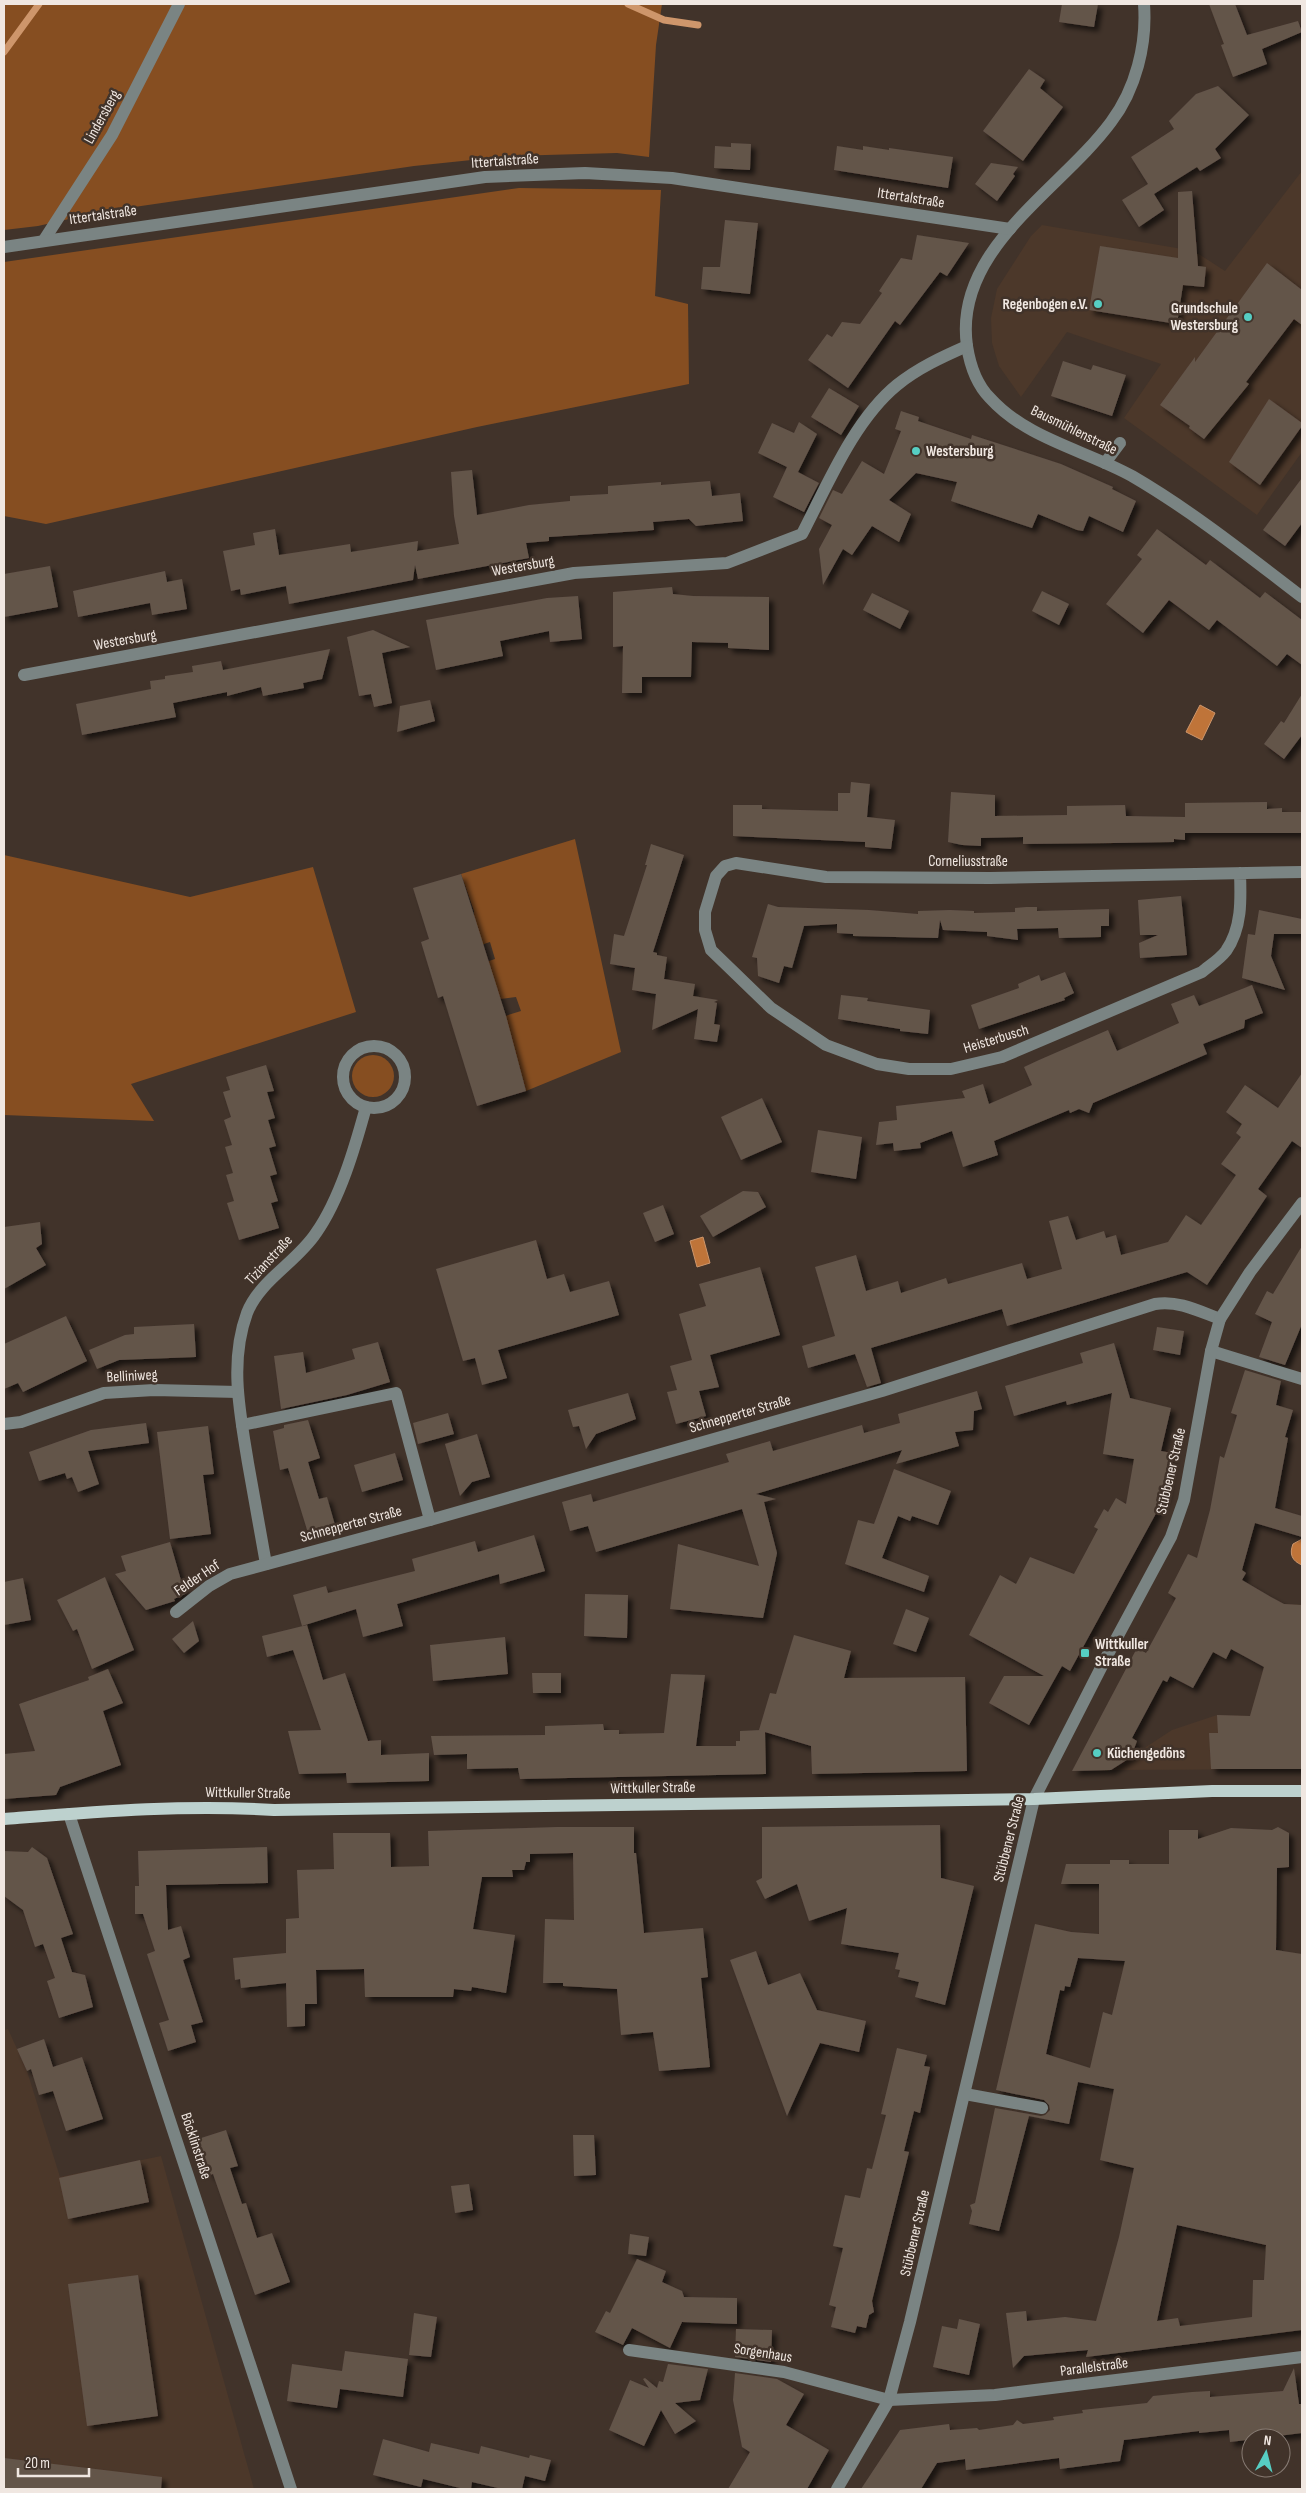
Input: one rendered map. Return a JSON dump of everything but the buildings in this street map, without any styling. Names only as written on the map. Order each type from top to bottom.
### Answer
[{"type":"main road","name":"Wittkuller Straße","points":[[4,1818],[239,1808],[274,1810],[1034,1799],[1203,1791],[1302,1791]]},
{"type":"street","name":"Lindersberg","points":[[44,240],[112,135],[179,4]]},
{"type":"street","name":"Bausmühlenstraße","points":[[1144,4],[1144,36],[1139,63],[1129,91],[1112,121],[1010,228],[979,277],[972,293],[965,320],[967,346],[975,377],[989,397],[1006,413],[1029,429],[1130,475],[1182,507],[1302,597]]},
{"type":"street","name":"Ittertalstraße","points":[[4,247],[486,176],[585,173],[672,178],[1010,228]]},
{"type":"street","name":"Westersburg","points":[[24,675],[574,573],[727,563],[802,534],[857,432],[878,403],[896,386],[925,366],[967,346]]},
{"type":"street","points":[[1105,463],[1120,443]]},
{"type":"street","name":"Corneliusstraße","points":[[711,950],[705,930],[705,912],[716,876],[725,866],[736,863],[826,877],[990,878],[1302,872]]},
{"type":"street","name":"Heisterbusch","points":[[711,950],[771,1008],[826,1045],[877,1064],[909,1069],[951,1069],[1002,1057],[1202,972],[1226,951],[1238,924],[1241,900],[1240,874]]},
{"type":"street","points":[[382,1046],[400,1058],[406,1076],[404,1086],[400,1094],[385,1106],[366,1107],[356,1102],[349,1095],[344,1085],[346,1064],[360,1048],[382,1046]]},
{"type":"street","name":"Tizianstraße","points":[[266,1564],[242,1425],[238,1392],[237,1353],[247,1312],[258,1293],[316,1234],[337,1191],[366,1107]]},
{"type":"street","name":"Stübbener Straße","points":[[837,2489],[889,2400],[910,2322],[1034,1799],[1107,1656],[1171,1537],[1184,1500],[1211,1351],[1220,1319],[1250,1272],[1302,1203]]},
{"type":"street","name":"Schnepperter Straße","points":[[266,1564],[430,1520],[903,1385],[1155,1304],[1166,1302],[1179,1304],[1220,1319]]},
{"type":"street","points":[[1211,1351],[1302,1379]]},
{"type":"street","name":"Belliniweg","points":[[4,1424],[21,1422],[104,1393],[154,1390],[238,1392]]},
{"type":"street","points":[[242,1425],[396,1393],[430,1520]]},
{"type":"street","name":"Felder Hof","points":[[176,1612],[209,1586],[230,1574],[266,1564]]},
{"type":"street","name":"Böcklinstraße","points":[[69,1814],[291,2489]]},
{"type":"street","points":[[964,2094],[1042,2108]]},
{"type":"street","name":"Sorgenhaus","points":[[629,2350],[784,2372],[889,2400]]},
{"type":"street","name":"Parallelstraße","points":[[889,2400],[995,2395],[1302,2357]]},
{"type":"shaded area","points":[[4,4],[662,4],[656,45],[649,157],[617,153],[510,156],[414,166],[100,212],[38,226],[4,230]]},
{"type":"shaded area","points":[[1302,171],[1302,452],[1257,515],[1124,418],[1161,364],[1067,332],[1021,397],[999,366],[992,343],[991,318],[997,289],[1031,236],[1042,225],[1194,251],[1225,271]]},
{"type":"shaded area","points":[[519,188],[661,190],[655,296],[688,304],[689,384],[477,427],[46,524],[4,516],[4,262]]},
{"type":"shaded area","points":[[1200,705],[1215,713],[1202,740],[1186,732]]},
{"type":"shaded area","points":[[575,839],[621,1052],[526,1091],[505,1016],[521,1011],[516,997],[501,999],[480,964],[495,959],[490,942],[475,947],[474,911],[461,874]]},
{"type":"shaded area","points":[[4,855],[190,897],[313,867],[356,1012],[131,1084],[154,1121],[4,1115]]},
{"type":"shaded area","points":[[373,1055],[388,1061],[394,1076],[388,1091],[373,1097],[358,1091],[352,1076],[358,1061]]},
{"type":"shaded area","points":[[703,1237],[710,1263],[697,1267],[690,1241]]},
{"type":"shaded area","points":[[1302,1539],[1302,1565],[1292,1557],[1291,1551],[1293,1544]]},
{"type":"shaded area","points":[[1282,1604],[1302,1605],[1302,1769],[1111,1770],[1172,1730],[1217,1715],[1250,1716]]},
{"type":"shaded area","points":[[8,2029],[27,2071],[60,2177],[161,2156],[254,2489],[4,2489],[4,2030]]},
{"type":"waterway","points":[[4,52],[39,4]]},
{"type":"waterway","points":[[628,4],[664,20],[698,25]]},
{"type":"place","name":"Regenbogen e.V.","points":[[1098,304]]},
{"type":"place","name":"Grundschule Westersburg","points":[[1248,317]]},
{"type":"place","name":"Westersburg","points":[[916,451]]},
{"type":"place","name":"Wittkuller Straße","points":[[1085,1653]]},
{"type":"place","name":"Küchengedöns","points":[[1097,1753]]}]
